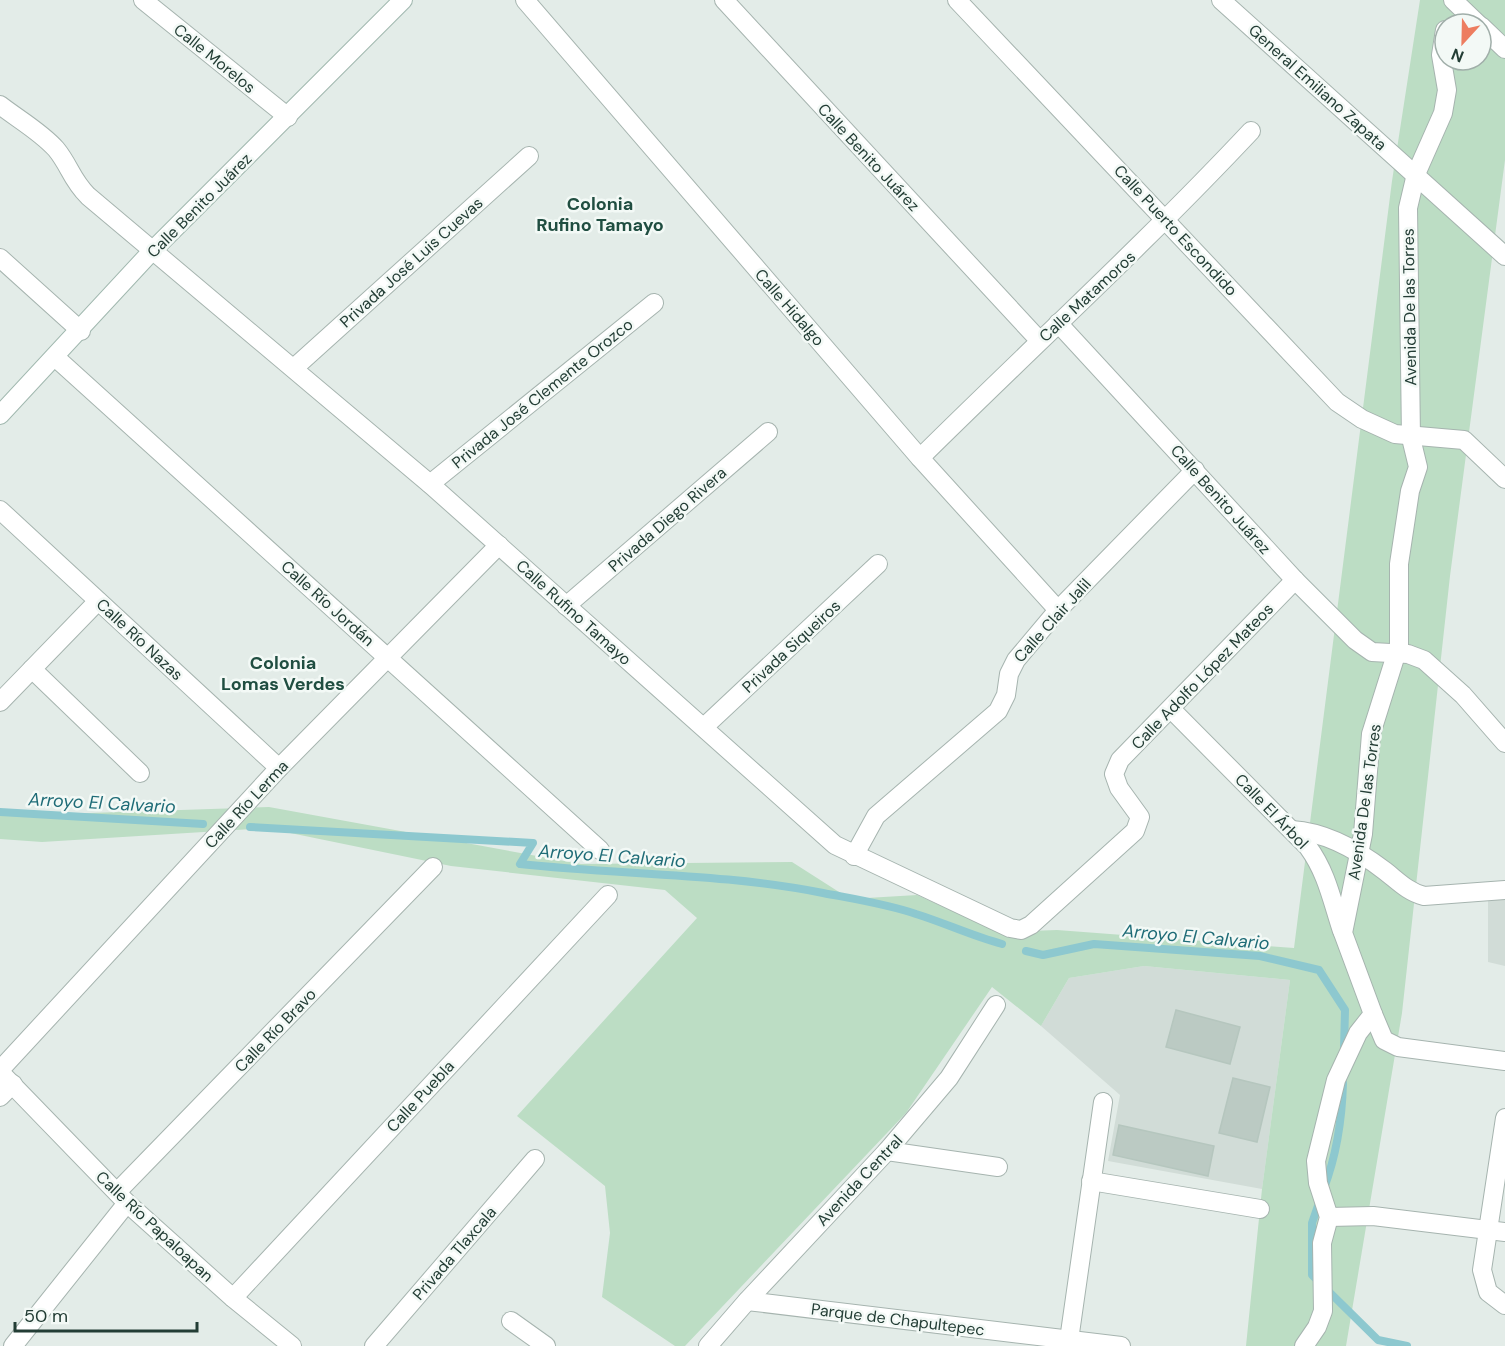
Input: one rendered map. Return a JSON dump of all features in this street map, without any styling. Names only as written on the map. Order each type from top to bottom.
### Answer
[{"type":"street","name":"Calle Morelos","points":[[143,0],[288,117]]},
{"type":"street","name":"Calle Benito Juárez","points":[[0,415],[81,331],[152,251],[403,0]]},
{"type":"street","name":"Calle Hidalgo","points":[[525,0],[920,458],[1058,610]]},
{"type":"street","name":"Calle Benito Juárez","points":[[724,0],[1040,340]]},
{"type":"street","name":"Calle Puerto Escondido","points":[[957,0],[1337,402],[1362,420],[1395,434],[1411,438],[1464,440],[1505,479]]},
{"type":"street","name":"General Emiliano Zapata","points":[[1221,0],[1505,256]]},
{"type":"street","points":[[1452,0],[1465,12]]},
{"type":"street","points":[[1493,37],[1505,49]]},
{"type":"street","name":"Avenida De las Torres","points":[[1343,933],[1360,855],[1371,734],[1397,655],[1401,630],[1399,564],[1410,492],[1418,467],[1411,438],[1408,208],[1416,174],[1443,114],[1447,90],[1444,72]]},
{"type":"street","name":"Calle Rufino Tamayo","points":[[0,105],[54,147],[66,161],[75,183],[152,251],[430,484],[835,845],[1003,926],[1021,930]]},
{"type":"street","name":"Calle Matamoros","points":[[920,458],[1167,220],[1251,131]]},
{"type":"street","name":"Privada José Luis Cuevas","points":[[294,368],[529,156]]},
{"type":"street","points":[[0,258],[81,331]]},
{"type":"street","name":"Privada José Clemente Orozco","points":[[430,484],[654,303]]},
{"type":"street","name":"Calle Benito Juárez","points":[[1058,323],[1295,580],[1360,644],[1372,652],[1408,654],[1424,660],[1463,695],[1505,743]]},
{"type":"street","name":"Calle Río Jordán","points":[[55,357],[600,850]]},
{"type":"street","name":"Privada Diego Rivera","points":[[566,606],[768,432]]},
{"type":"street","name":"Calle Clair Jalil","points":[[854,856],[876,816],[998,711],[1006,695],[1011,667],[1058,610],[1195,470]]},
{"type":"street","name":"Calle Río Nazas","points":[[0,510],[279,768]]},
{"type":"street","name":"Calle Río Lerma","points":[[0,1097],[4,1075],[279,768],[499,545]]},
{"type":"street","name":"Privada Siqueiros","points":[[704,727],[878,564]]},
{"type":"street","name":"Calle Adolfo López Mateos","points":[[1021,930],[1031,925],[1139,826],[1140,817],[1119,788],[1114,774],[1120,760],[1295,580]]},
{"type":"street","points":[[0,702],[98,601]]},
{"type":"street","points":[[32,669],[140,773]]},
{"type":"street","name":"Calle El Árbol","points":[[1171,709],[1292,830],[1320,864],[1343,933]]},
{"type":"street","points":[[1292,830],[1307,831],[1340,843],[1408,890],[1424,896],[1505,890]]},
{"type":"street","name":"Calle Río Bravo","points":[[16,1345],[122,1198],[433,867]]},
{"type":"street","name":"Calle Puebla","points":[[232,1298],[608,895]]},
{"type":"street","points":[[1343,933],[1384,1040],[1398,1047],[1505,1061]]},
{"type":"street","name":"Avenida Central","points":[[708,1346],[747,1300],[887,1151],[949,1078],[996,1005]]},
{"type":"street","points":[[1304,1346],[1317,1327],[1323,1311],[1322,1244],[1329,1217],[1316,1169],[1323,1126],[1336,1080],[1358,1033],[1373,1014]]},
{"type":"street","name":"Calle Río Papaloapan","points":[[4,1075],[122,1198],[232,1298],[292,1346]]},
{"type":"street","points":[[1070,1340],[1103,1102]]},
{"type":"street","points":[[1505,1118],[1497,1230],[1483,1278],[1488,1292],[1505,1305]]},
{"type":"street","points":[[887,1151],[998,1167]]},
{"type":"street","name":"Privada Tlaxcala","points":[[374,1346],[535,1159]]},
{"type":"street","points":[[1091,1181],[1260,1209]]},
{"type":"street","points":[[1329,1217],[1373,1216],[1497,1230]]},
{"type":"street","name":"Parque de Chapultepec","points":[[747,1300],[1120,1346]]},
{"type":"street","points":[[511,1321],[546,1346]]},
{"type":"shaded area","points":[[1505,897],[1505,966],[1488,962],[1488,900]]},
{"type":"shaded area","points":[[1144,966],[1290,980],[1262,1189],[1108,1161],[1120,1095],[1041,1026],[1069,978]]},
{"type":"green space","points":[[1420,0],[1505,0],[1505,160],[1450,576],[1402,1013],[1346,1346],[1246,1346],[1262,1189],[1290,980],[1144,966],[1069,978],[1041,1026],[992,987],[906,1113],[685,1346],[675,1346],[602,1297],[610,1233],[605,1186],[517,1116],[697,918],[665,890],[451,866],[266,828],[42,842],[0,839],[0,816],[269,807],[581,864],[792,862],[850,899],[917,895],[999,932],[1057,930],[1294,948],[1392,181]]},
{"type":"building","points":[[1176,1010],[1240,1027],[1230,1064],[1166,1047]]},
{"type":"building","points":[[1233,1078],[1270,1087],[1257,1142],[1219,1133]]},
{"type":"building","points":[[1119,1125],[1214,1146],[1208,1176],[1113,1155]]},
{"type":"waterway","name":"Arroyo El Calvario","points":[[0,812],[203,824]]},
{"type":"waterway","name":"Arroyo El Calvario","points":[[250,827],[533,843],[520,864],[785,886],[894,907],[1002,944]]},
{"type":"waterway","name":"Arroyo El Calvario","points":[[1026,951],[1043,955],[1094,944],[1260,956],[1319,970],[1345,1010],[1344,1050]]},
{"type":"waterway","name":"Arroyo El Calvario","points":[[1324,1188],[1338,1136],[1343,1083]]},
{"type":"waterway","name":"Arroyo El Calvario","points":[[1320,1200],[1312,1223],[1312,1275],[1378,1340],[1407,1346]]},
{"type":"district","name":"Colonia Rufino Tamayo","points":[[600,214]]},
{"type":"district","name":"Colonia Lomas Verdes","points":[[283,673]]}]
